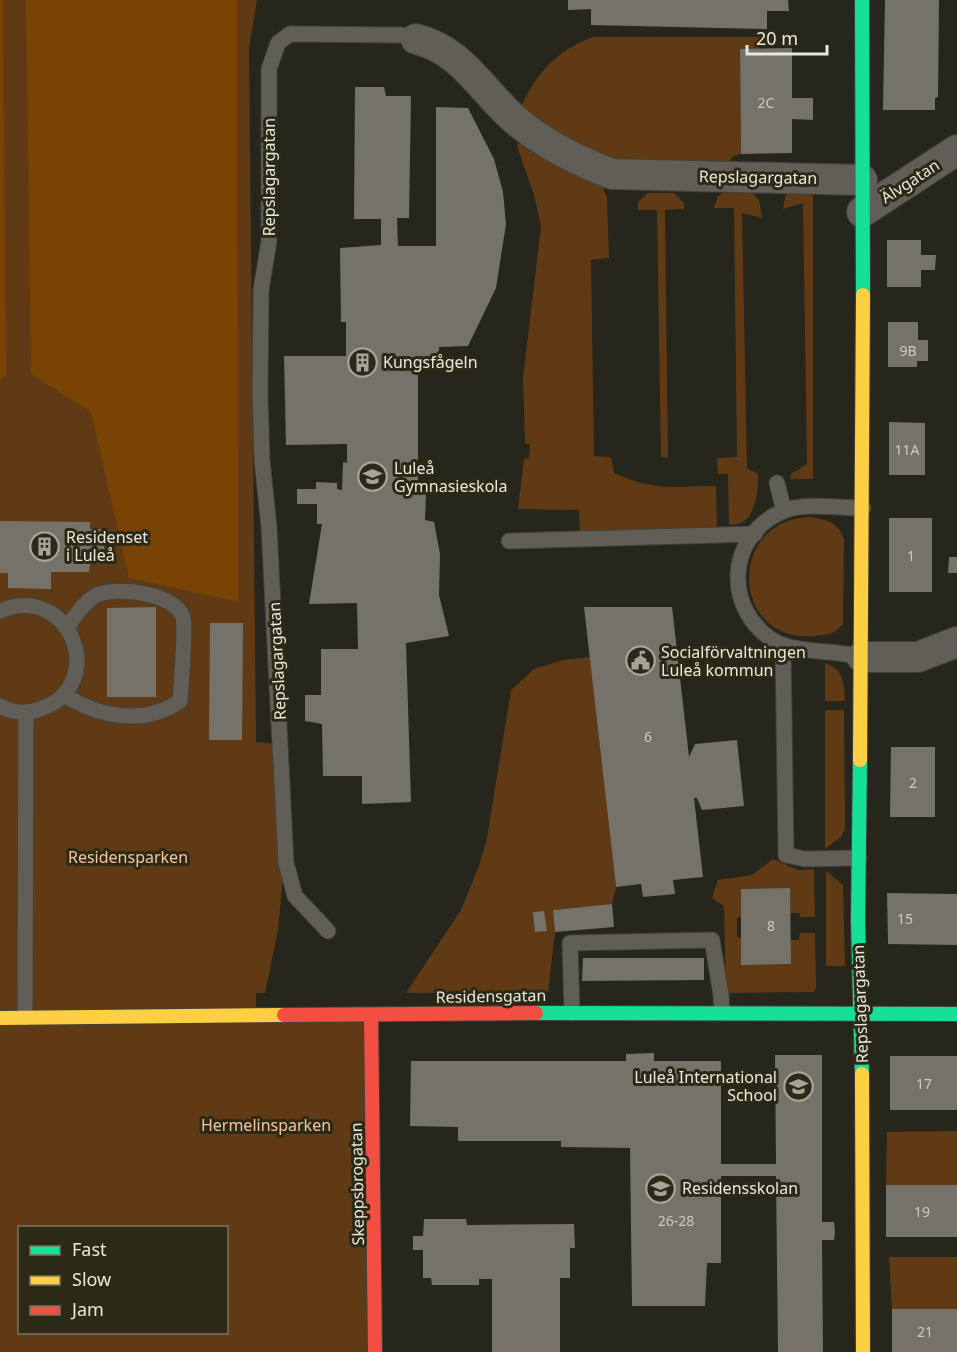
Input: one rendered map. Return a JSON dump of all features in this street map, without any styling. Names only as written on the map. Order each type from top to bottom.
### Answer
[{"type":"street","name":"Repslagargatan","points":[[862,0],[864,508],[858,969],[862,1014],[863,1352]]},
{"type":"street","name":"Repslagargatan","points":[[416,39],[452,54],[470,70],[489,94],[530,132],[579,162],[612,174],[862,180]]},
{"type":"street","name":"Älvgatan","points":[[862,212],[957,150]]},
{"type":"street","points":[[862,657],[918,657],[957,642]]},
{"type":"street","name":"Residensgatan","points":[[0,1018],[572,1013],[957,1014]]},
{"type":"street","name":"Skeppsbrogatan","points":[[370,1015],[375,1352]]},
{"type":"lane","name":"Repslagargatan","points":[[328,931],[295,896],[286,863],[270,538],[262,460],[260,395],[261,290],[269,241],[269,69],[278,43],[290,34],[401,35],[416,39]]},
{"type":"lane","points":[[777,483],[784,511]]},
{"type":"lane","points":[[862,657],[842,651],[795,649],[783,645],[754,624],[744,610],[737,590],[739,567],[755,534],[768,520],[784,511],[796,508],[864,508]]},
{"type":"lane","points":[[509,541],[755,534]]},
{"type":"lane","points":[[64,694],[96,712],[148,716],[165,711],[180,701],[183,618],[175,605],[157,596],[105,592],[93,597],[67,627]]},
{"type":"lane","points":[[0,611],[11,606],[32,606],[49,611],[67,627],[76,646],[77,666],[74,677],[64,694],[47,707],[26,712],[0,706]]},
{"type":"lane","points":[[783,645],[786,855],[805,859],[859,858]]},
{"type":"lane","points":[[25,1018],[26,712]]},
{"type":"lane","points":[[572,1013],[570,943],[712,940],[722,1013]]},
{"type":"lane","points":[[365,1352],[363,1197],[372,1150]]},
{"type":"green space","name":"Residensparken","points":[[0,0],[257,0],[249,48],[256,742],[274,744],[274,794],[283,876],[278,930],[265,993],[256,993],[256,1015],[367,1017],[377,1352],[0,1352]]},
{"type":"green space","points":[[593,37],[760,37],[759,49],[740,49],[741,154],[733,156],[729,164],[604,160],[520,110],[532,86],[558,56],[580,42]]},
{"type":"green space","points":[[521,139],[601,183],[607,197],[609,258],[591,260],[594,456],[611,457],[614,473],[637,482],[663,487],[716,486],[717,530],[580,532],[579,510],[518,509],[524,459],[529,458],[530,444],[525,443],[523,378],[541,227],[535,198],[517,146]]},
{"type":"green space","points":[[786,192],[813,196],[813,479],[790,479],[791,474],[807,464],[803,203],[783,209]]},
{"type":"green space","points":[[648,193],[674,193],[684,203],[684,209],[665,210],[668,457],[661,457],[657,210],[638,210],[638,202]]},
{"type":"green space","points":[[723,193],[752,193],[759,200],[762,218],[742,213],[747,468],[758,474],[757,491],[750,515],[738,524],[729,525],[728,474],[718,474],[717,458],[737,457],[734,208],[714,208],[718,196]]},
{"type":"green space","points":[[810,517],[830,522],[838,528],[844,538],[843,624],[831,633],[815,636],[787,633],[767,621],[754,603],[749,581],[752,558],[763,538],[783,523]]},
{"type":"green space","points":[[590,657],[616,887],[612,904],[553,910],[555,932],[548,992],[406,993],[461,910],[479,866],[487,838],[511,690],[534,669],[563,660]]},
{"type":"green space","points":[[825,663],[836,669],[842,678],[845,701],[825,701]]},
{"type":"green space","points":[[825,710],[844,710],[845,829],[841,837],[825,849]]},
{"type":"green space","points":[[773,859],[798,870],[814,869],[815,917],[799,917],[800,913],[790,913],[790,888],[741,889],[741,917],[737,918],[737,937],[741,938],[741,964],[790,964],[791,940],[799,940],[800,933],[815,933],[816,988],[814,992],[726,993],[724,906],[712,898],[718,880],[752,875]]},
{"type":"green space","points":[[826,871],[843,885],[845,966],[826,966]]},
{"type":"green space","points":[[957,1131],[957,1185],[886,1185],[887,1132]]},
{"type":"green space","points":[[889,1257],[957,1257],[957,1309],[892,1309]]},
{"type":"shaded area","points":[[0,0],[3,0],[6,375],[0,381]]},
{"type":"shaded area","points":[[26,0],[237,0],[238,602],[129,578],[91,412],[31,374]]},
{"type":"building","points":[[568,0],[788,0],[789,11],[767,11],[767,29],[591,25],[591,9],[568,10]]},
{"type":"building","points":[[885,0],[939,0],[938,97],[935,98],[935,110],[883,110]]},
{"type":"building","points":[[792,48],[792,98],[813,98],[813,120],[792,119],[792,153],[741,154],[740,49]]},
{"type":"building","name":"Kungsfågeln","points":[[355,87],[384,87],[386,96],[411,96],[409,218],[397,218],[398,246],[436,246],[436,107],[468,108],[494,159],[503,192],[506,224],[496,288],[468,346],[439,347],[439,369],[418,368],[418,493],[426,494],[425,520],[434,522],[440,554],[439,595],[449,636],[406,643],[411,802],[362,804],[362,776],[323,776],[322,724],[305,721],[305,695],[321,695],[321,649],[358,649],[357,603],[309,604],[322,524],[317,524],[317,504],[297,504],[297,489],[316,489],[316,482],[337,483],[337,489],[342,490],[343,462],[347,463],[347,444],[286,445],[284,356],[346,356],[346,322],[341,322],[340,248],[381,245],[381,219],[354,219]]},
{"type":"building","points":[[887,240],[921,240],[921,255],[936,255],[935,270],[921,270],[921,287],[887,287]]},
{"type":"building","points":[[888,322],[918,322],[918,340],[928,340],[928,361],[917,361],[917,367],[888,367]]},
{"type":"building","points":[[889,422],[925,423],[925,475],[889,475]]},
{"type":"building","points":[[889,518],[932,518],[932,592],[889,592]]},
{"type":"building","name":"Residenset i Luleå","points":[[0,521],[90,522],[90,529],[104,529],[104,564],[90,564],[89,572],[51,572],[51,589],[8,588],[8,573],[0,573]]},
{"type":"building","points":[[949,557],[957,557],[957,573],[948,573]]},
{"type":"building","points":[[156,607],[156,697],[107,697],[107,608]]},
{"type":"building","points":[[584,607],[672,607],[689,757],[695,744],[737,740],[744,806],[702,810],[697,798],[694,798],[703,877],[673,880],[675,894],[643,897],[641,884],[616,887]]},
{"type":"building","points":[[210,623],[243,623],[242,740],[209,740]]},
{"type":"building","points":[[891,747],[935,747],[935,817],[890,817]]},
{"type":"building","points":[[790,888],[791,964],[741,965],[741,889]]},
{"type":"building","points":[[887,893],[957,894],[957,945],[888,944]]},
{"type":"building","points":[[612,904],[614,927],[555,932],[553,910]]},
{"type":"building","points":[[544,911],[547,931],[535,932],[533,912]]},
{"type":"building","points":[[583,958],[704,958],[704,980],[582,981]]},
{"type":"building","points":[[654,1053],[654,1061],[721,1061],[721,1164],[776,1164],[775,1055],[822,1055],[822,1222],[834,1222],[835,1232],[834,1240],[822,1240],[823,1352],[778,1352],[776,1176],[721,1176],[721,1263],[707,1263],[705,1306],[632,1306],[630,1148],[561,1147],[561,1141],[458,1141],[458,1127],[410,1126],[411,1061],[626,1061],[626,1054]]},
{"type":"building","points":[[890,1056],[957,1056],[957,1110],[890,1110]]},
{"type":"building","points":[[886,1185],[957,1185],[957,1237],[886,1237]]},
{"type":"building","points":[[424,1219],[466,1219],[467,1225],[574,1224],[575,1248],[570,1248],[570,1278],[560,1278],[560,1352],[492,1352],[492,1279],[479,1279],[479,1285],[432,1285],[431,1278],[423,1278],[423,1250],[413,1250],[413,1236],[423,1236]]},
{"type":"building","points":[[892,1309],[957,1309],[957,1352],[892,1352]]},
{"type":"traffic: fast","points":[[862,0],[863,295]]},
{"type":"traffic: fast","points":[[860,760],[858,922],[862,1074]]},
{"type":"traffic: fast","points":[[536,1013],[957,1014]]},
{"type":"traffic: slow","points":[[860,760],[863,295]]},
{"type":"traffic: slow","points":[[0,1018],[284,1015]]},
{"type":"traffic: slow","points":[[862,1074],[863,1352]]},
{"type":"traffic: jam","points":[[284,1015],[536,1013]]},
{"type":"traffic: jam","points":[[371,1015],[375,1352]]},
{"type":"place","name":"Kungsfågeln","points":[[362,362]]},
{"type":"place","name":"Luleå Gymnasieskola","points":[[373,477]]},
{"type":"place","name":"Residenset i Luleå","points":[[45,546]]},
{"type":"place","name":"Socialförvaltningen Luleå kommun","points":[[640,661]]},
{"type":"place","name":"Luleå International School","points":[[798,1086]]},
{"type":"place","name":"Residensskolan","points":[[661,1188]]},
{"type":"park label","name":"Hermelinsparken","points":[[266,1125]]}]
